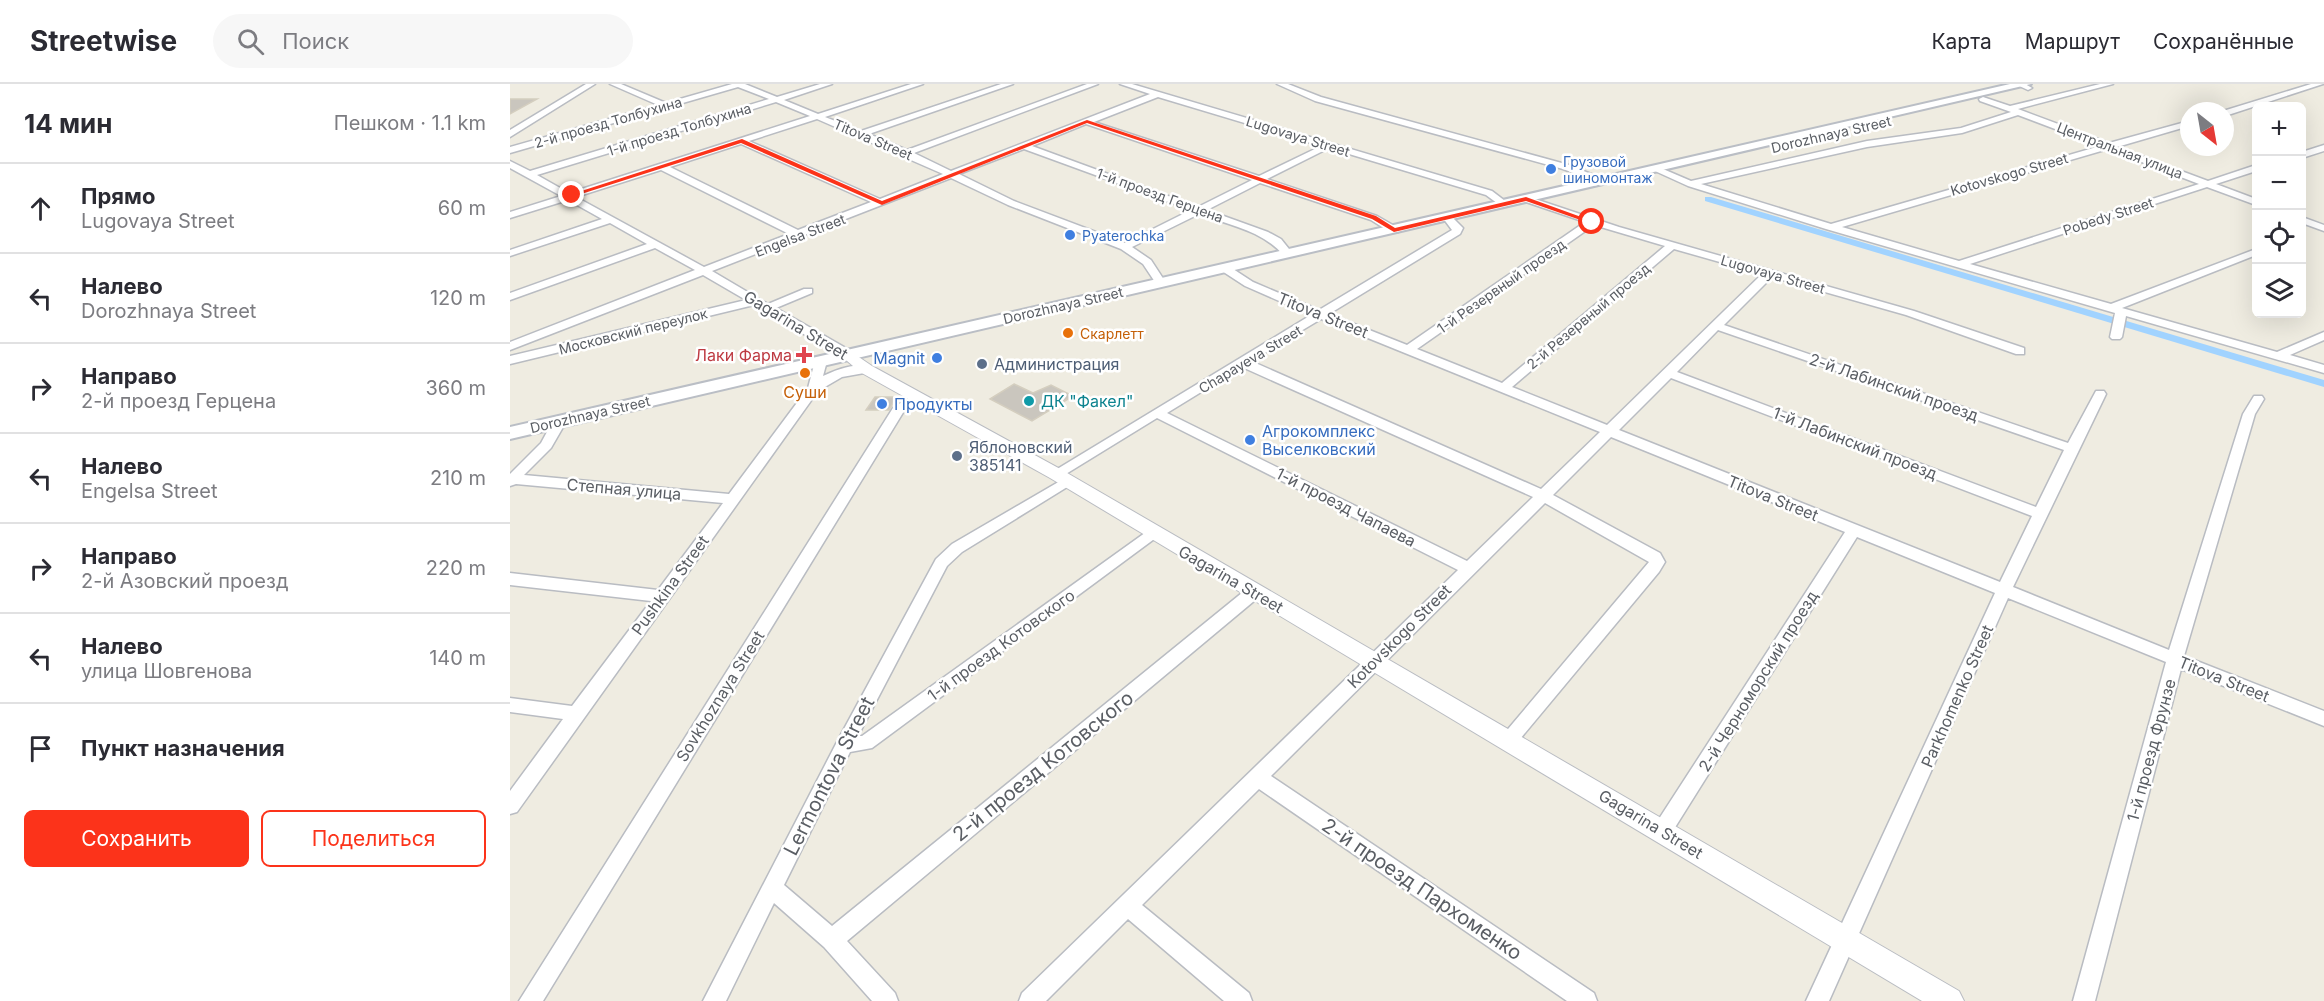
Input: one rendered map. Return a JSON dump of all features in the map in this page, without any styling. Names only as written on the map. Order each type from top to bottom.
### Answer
[{"type":"main road","name":"Dorozhnaya Street","points":[[510,433],[2023,85],[2044,84]]},
{"type":"main road","name":"Dorozhnaya Street","points":[[1610,179],[1660,171],[1983,99],[2023,85]]},
{"type":"street","points":[[510,134],[591,84]]},
{"type":"street","points":[[614,84],[666,105]]},
{"type":"street","name":"2-й проезд Толбухина","points":[[510,150],[739,84]]},
{"type":"street","name":"Titova Street","points":[[739,84],[907,153],[1011,203],[1125,247],[1147,262],[1161,283]]},
{"type":"street","name":"1-й проезд Толбухина","points":[[530,174],[828,84]]},
{"type":"street","points":[[510,215],[919,84]]},
{"type":"street","points":[[862,134],[1009,84]]},
{"type":"street","points":[[907,153],[1094,84]]},
{"type":"street","name":"Lugovaya Street","points":[[1124,84],[1489,193],[1504,204]]},
{"type":"street","points":[[1281,84],[1318,99],[1610,179]]},
{"type":"street","points":[[2010,109],[2109,84]]},
{"type":"street","points":[[2234,110],[2319,84]]},
{"type":"street","name":"Engelsa Street","points":[[510,346],[800,235],[1157,94]]},
{"type":"street","name":"Центральная улица","points":[[1983,99],[2252,200]]},
{"type":"street","points":[[1691,184],[1877,142],[1962,130],[2020,112]]},
{"type":"street","points":[[1087,122],[1374,218],[1394,230]]},
{"type":"street","name":"Kotovskogo Street","points":[[1830,227],[2180,125]]},
{"type":"street","points":[[742,141],[882,203]]},
{"type":"street","points":[[1125,247],[1329,145]]},
{"type":"street","name":"1-й проезд Герцена","points":[[1025,146],[1264,234],[1277,241],[1288,254]]},
{"type":"street","points":[[2306,153],[2324,148]]},
{"type":"street","name":"Gagarina Street","points":[[510,164],[653,245],[704,271],[847,354],[866,369],[915,398],[1062,477],[1372,663],[1509,740],[1948,1001]]},
{"type":"street","points":[[661,166],[800,235]]},
{"type":"street","name":"Pobedy Street","points":[[1960,264],[2252,169]]},
{"type":"street","points":[[1660,171],[1691,184],[1830,227],[2324,369]]},
{"type":"street","name":"Lugovaya Street","points":[[1526,199],[1672,246],[1910,313],[2020,351]]},
{"type":"street","name":"Chapayeva Street","points":[[948,554],[1159,414],[1456,232],[1458,228],[1448,218]]},
{"type":"street","points":[[510,253],[609,220]]},
{"type":"street","name":"1-й Резервный проезд","points":[[1409,349],[1592,222]]},
{"type":"street","points":[[2306,222],[2323,227]]},
{"type":"street","points":[[2306,233],[2323,227]]},
{"type":"street","points":[[510,297],[653,245]]},
{"type":"street","name":"2-й Резервный проезд","points":[[1505,387],[1672,246]]},
{"type":"street","points":[[2116,310],[2252,254]]},
{"type":"street","name":"Titova Street","points":[[1226,269],[1249,284],[1322,315],[1505,387],[1853,531],[2005,590],[2324,720]]},
{"type":"street","name":"Kotovskogo Street","points":[[1030,1001],[1770,273]]},
{"type":"street","points":[[767,308],[808,291]]},
{"type":"street","name":"Московский переулок","points":[[510,360],[755,301]]},
{"type":"street","points":[[2116,310],[2116,336]]},
{"type":"street","name":"2-й Лабинский проезд","points":[[1717,326],[2071,448]]},
{"type":"street","points":[[2278,356],[2324,336]]},
{"type":"street","name":"Pushkina Street","points":[[510,806],[814,388],[821,361]]},
{"type":"street","points":[[1244,363],[1544,496],[1649,552],[1657,562],[1509,740]]},
{"type":"street","points":[[814,388],[826,378],[844,371],[866,369]]},
{"type":"street","name":"1-й Лабинский проезд","points":[[1668,373],[2041,514]]},
{"type":"street","name":"Parkhomenko Street","points":[[1817,1001],[2071,448],[2100,394]]},
{"type":"street","name":"Sovkhoznaya Street","points":[[530,1001],[899,408],[915,398]]},
{"type":"street","name":"1-й проезд Фрунзе","points":[[2084,1001],[2175,659],[2249,414],[2258,399]]},
{"type":"street","name":"1-й проезд Чапаева","points":[[1159,414],[1468,568]]},
{"type":"street","points":[[512,481],[546,445],[559,422]]},
{"type":"street","name":"Степная улица","points":[[512,481],[734,499]]},
{"type":"street","name":"2-й Черноморский проезд","points":[[1662,831],[1853,531]]},
{"type":"street","name":"1-й проезд Котовского","points":[[843,745],[866,743],[1154,534]]},
{"type":"street","name":"Lermontova Street","points":[[714,1001],[843,745],[948,554]]},
{"type":"street","points":[[510,579],[661,596]]},
{"type":"street","name":"2-й проезд Котовского","points":[[832,940],[1254,592]]},
{"type":"street","points":[[510,705],[576,714]]},
{"type":"street","name":"2-й проезд Пархоменко","points":[[1257,777],[1586,1001]]},
{"type":"street","points":[[772,888],[832,940],[887,1001]]},
{"type":"street","points":[[1127,904],[1241,1001]]},
{"type":"building","points":[[510,99],[537,99],[510,114]]},
{"type":"building","name":"ДК \"Факел\"","points":[[1014,384],[1033,393],[1051,385],[1073,396],[1032,421],[990,399]]},
{"type":"building","name":"Продукты","points":[[875,397],[897,397],[889,410],[866,410]]},
{"type":"waterway","points":[[1708,199],[2324,384]]},
{"type":"place","name":"Грузовой шиномонтаж","points":[[1551,169]]},
{"type":"place","name":"Pyaterochka","points":[[1070,235]]},
{"type":"place","name":"Скарлетт","points":[[1068,333]]},
{"type":"place","name":"Лаки Фарма","points":[[804,355]]},
{"type":"place","name":"Magnit","points":[[937,358]]},
{"type":"place","name":"Администрация","points":[[982,364]]},
{"type":"place","name":"Суши","points":[[805,373]]},
{"type":"place","name":"ДК \"Факел\"","points":[[1029,401]]},
{"type":"place","name":"Продукты","points":[[882,404]]},
{"type":"place","name":"Агрокомплекс Выселковский","points":[[1250,440]]},
{"type":"place","name":"Яблоновский 385141","points":[[957,456]]},
{"type":"route","points":[[572,195],[742,141],[882,203],[1087,122],[1374,218],[1394,230],[1526,199],[1592,222]]}]
